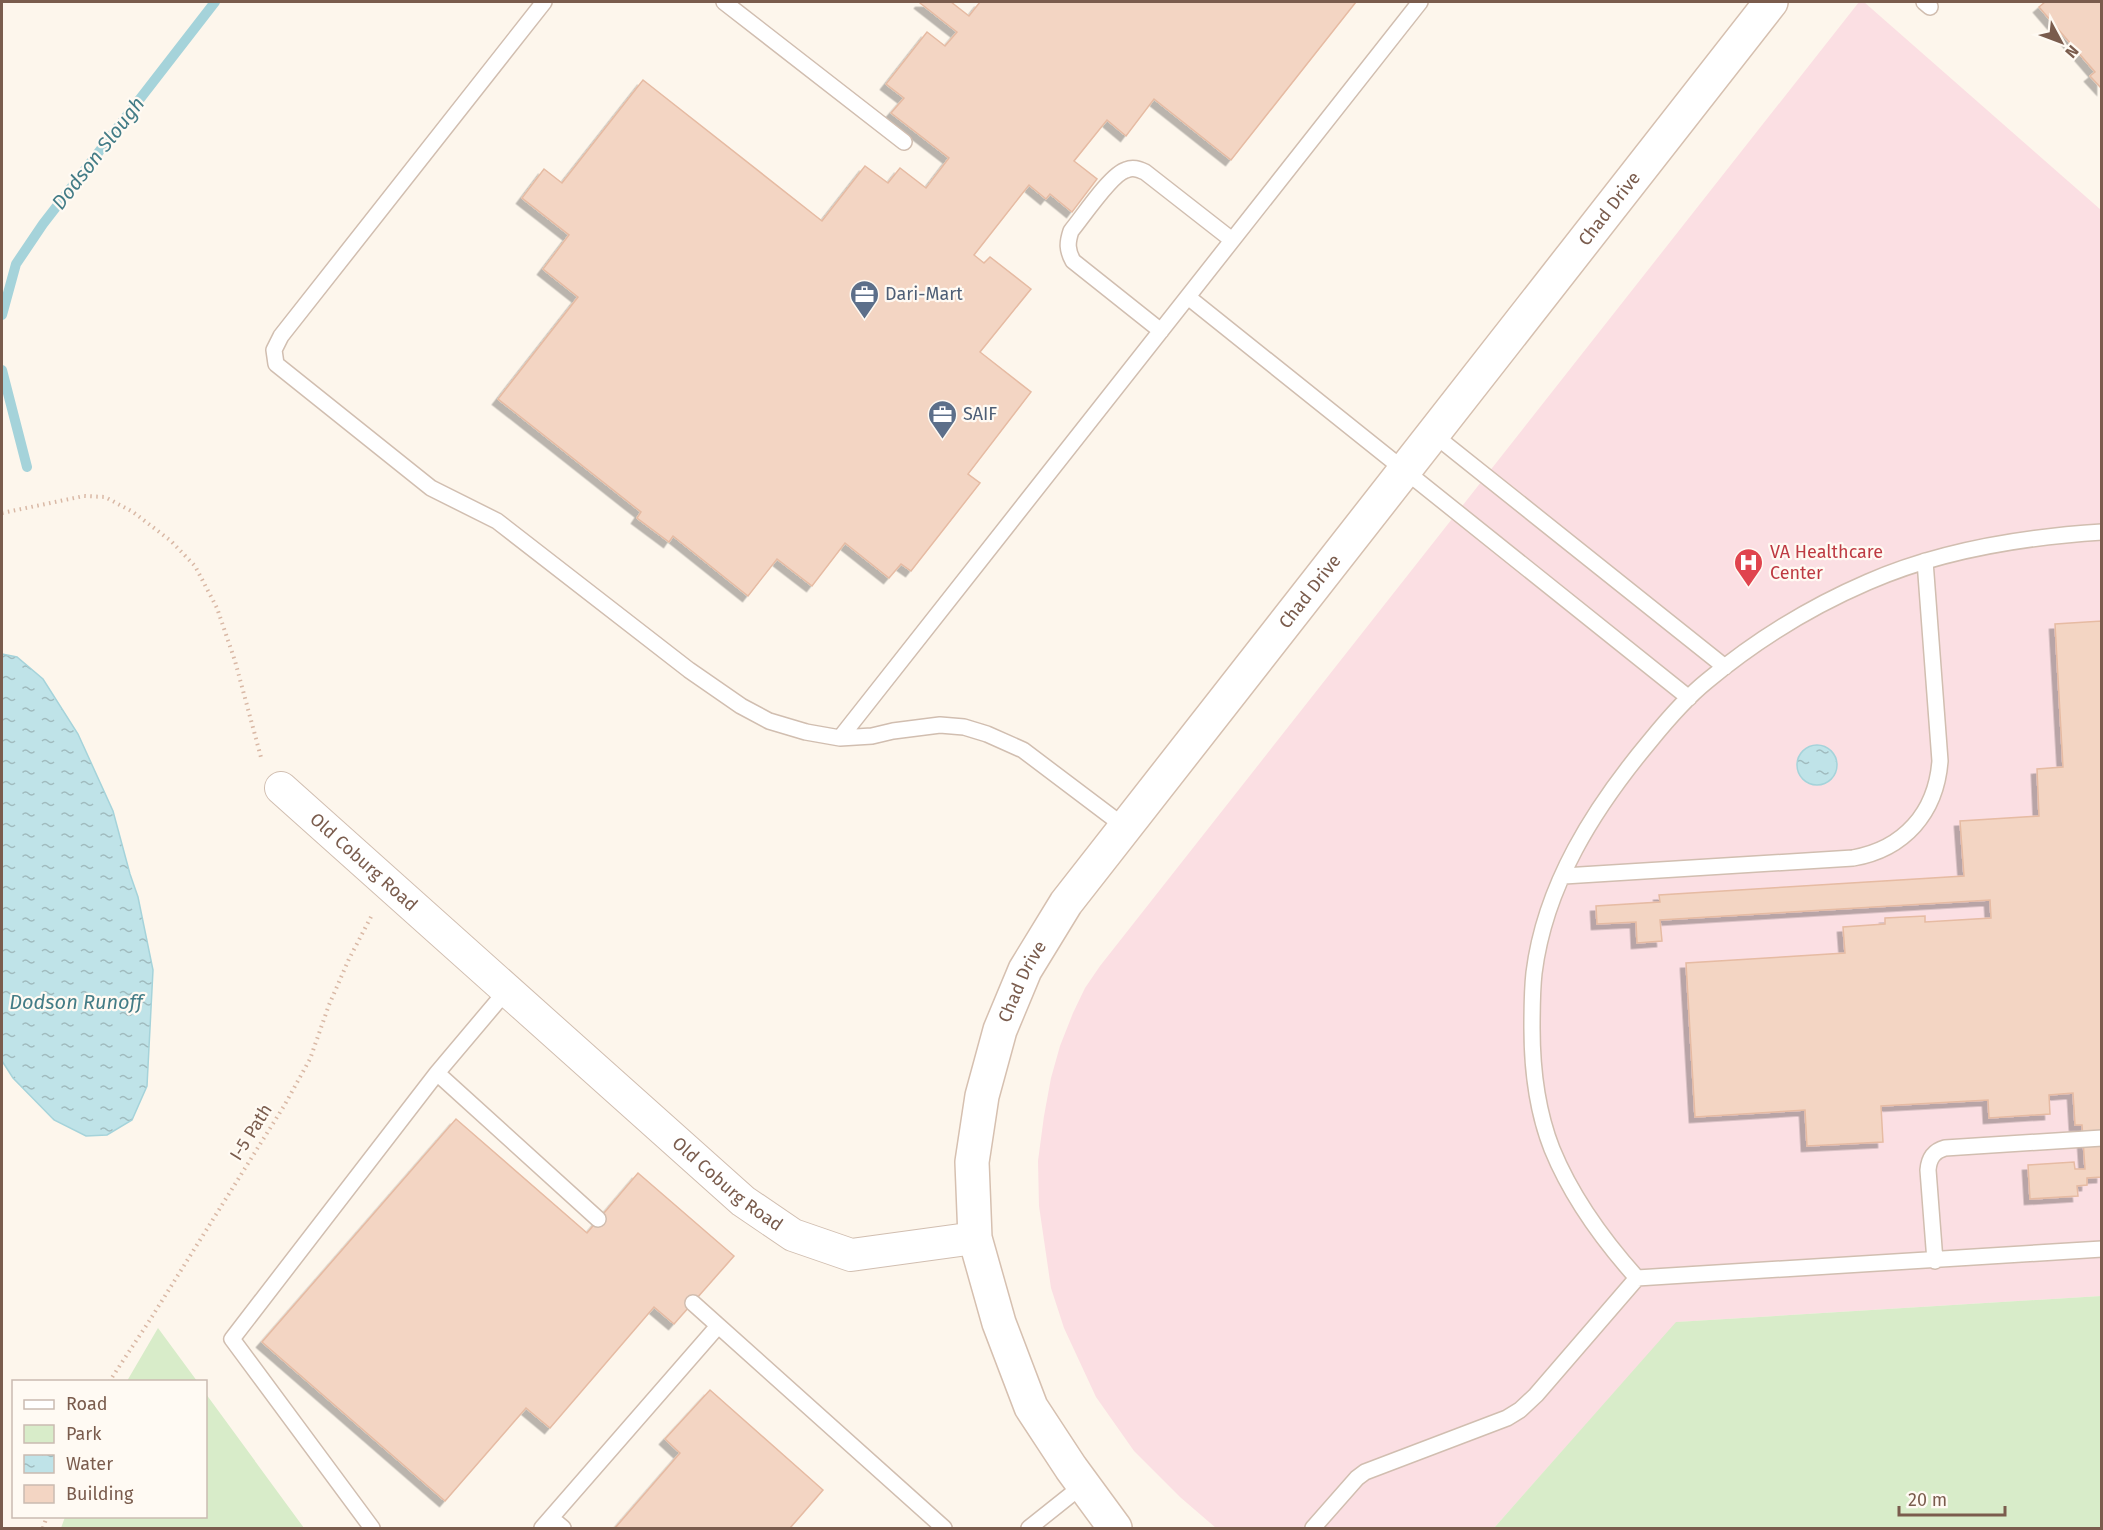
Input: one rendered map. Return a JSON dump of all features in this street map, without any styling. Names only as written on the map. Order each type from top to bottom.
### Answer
[{"type":"street","name":"Chad Drive","points":[[975,1238],[972,1162],[982,1096],[1000,1030],[1025,970],[1066,903],[1771,2]]},
{"type":"street","name":"Old Coburg Road","points":[[281,788],[743,1201],[794,1235],[851,1255],[975,1238]]},
{"type":"street","points":[[975,1238],[999,1323],[1031,1407],[1115,1528]]},
{"type":"lane","points":[[544,2],[281,336],[274,350],[276,364],[431,488],[497,521],[689,670],[741,706],[787,728],[828,737],[872,736],[940,725],[964,727],[987,734],[1023,750],[1125,827]]},
{"type":"lane","points":[[724,2],[904,142]]},
{"type":"lane","points":[[840,738],[1420,2]]},
{"type":"lane","points":[[1161,331],[1073,261],[1068,251],[1071,231],[1114,177],[1125,170],[1135,168],[1145,172],[1232,240]]},
{"type":"lane","points":[[1188,297],[1689,698]]},
{"type":"lane","points":[[1433,434],[1725,667]]},
{"type":"lane","points":[[1637,1278],[1589,1221],[1552,1150],[1540,1108],[1532,1046],[1534,972],[1541,938],[1576,846],[1608,793],[1689,698],[1725,667],[1813,608],[1868,581],[1925,561],[1972,549],[2102,532]]},
{"type":"lane","points":[[1563,876],[1853,858],[1877,853],[1896,843],[1924,811],[1939,774],[1925,561]]},
{"type":"lane","points":[[372,1528],[232,1339],[437,1073],[507,990]]},
{"type":"lane","points":[[437,1073],[598,1219]]},
{"type":"lane","points":[[1935,1261],[1928,1170],[1929,1163],[1936,1152],[1945,1148],[2102,1138]]},
{"type":"lane","points":[[1313,1528],[1357,1478],[1365,1473],[1495,1424],[1520,1410],[1637,1278],[2102,1249]]},
{"type":"lane","points":[[693,1303],[944,1528]]},
{"type":"lane","points":[[563,1528],[546,1523],[718,1326]]},
{"type":"lane","points":[[1029,1528],[1083,1485]]},
{"type":"path","points":[[2,513],[84,496],[105,497],[133,512],[171,541],[195,567],[217,608],[236,661],[262,760],[281,788]]},
{"type":"path","name":"I-5 Path","points":[[110,1380],[284,1106],[310,1059],[328,1005],[347,963],[389,883]]},
{"type":"shaded area","name":"VA Healthcare Center","points":[[1859,2],[1864,2],[2101,210],[2101,1296],[1677,1322],[1494,1528],[1216,1528],[1180,1497],[1134,1451],[1096,1397],[1064,1328],[1051,1288],[1039,1206],[1038,1161],[1051,1078],[1073,1013],[1085,988],[1100,966]]},
{"type":"green space","points":[[2101,1296],[2101,1528],[1494,1528],[1676,1322]]},
{"type":"green space","points":[[158,1328],[196,1380],[128,1380]]},
{"type":"green space","points":[[207,1395],[304,1528],[61,1528],[65,1518],[207,1518]]},
{"type":"water","name":"Dodson Runoff","points":[[2,654],[17,657],[43,679],[78,734],[113,811],[138,897],[153,970],[147,1086],[132,1120],[107,1135],[86,1136],[54,1120],[13,1078],[2,1061]]},
{"type":"water","points":[[1817,745],[1825,746],[1831,751],[1836,757],[1836,773],[1831,779],[1825,784],[1817,785],[1809,784],[1803,779],[1798,773],[1797,765],[1798,757],[1803,751],[1809,746]]},
{"type":"building","points":[[921,2],[951,2],[969,16],[980,2],[1356,2],[1231,160],[1154,99],[1126,136],[1107,120],[1074,161],[1097,179],[1072,212],[1050,194],[1046,199],[1029,185],[974,255],[984,263],[990,257],[1031,289],[980,352],[1031,392],[968,474],[980,483],[911,571],[901,564],[889,578],[845,543],[812,586],[777,559],[748,596],[673,536],[669,542],[637,518],[641,512],[498,399],[578,297],[543,269],[569,235],[522,198],[544,169],[562,183],[643,80],[822,221],[865,166],[888,183],[900,168],[926,188],[949,158],[891,113],[904,98],[886,84],[927,32],[945,46],[957,32]]},
{"type":"building","points":[[2045,2],[2102,2],[2102,89],[2090,76],[2095,72],[2039,7]]},
{"type":"building","points":[[2102,621],[2102,1177],[2087,1178],[2087,1185],[2077,1186],[2078,1196],[2030,1199],[2028,1165],[2074,1162],[2075,1169],[2085,1169],[2082,1125],[2075,1125],[2073,1093],[2049,1095],[2050,1114],[1989,1118],[1988,1100],[1881,1106],[1883,1142],[1807,1146],[1805,1110],[1695,1117],[1686,963],[1845,953],[1843,927],[1885,924],[1885,918],[1925,916],[1925,922],[1991,918],[1990,900],[1660,920],[1662,941],[1637,943],[1636,922],[1597,924],[1596,906],[1660,902],[1659,895],[1964,876],[1960,821],[2039,816],[2037,769],[2063,767],[2055,624]]},
{"type":"building","points":[[456,1119],[587,1233],[638,1173],[734,1256],[674,1324],[654,1307],[550,1428],[526,1408],[445,1501],[262,1342]]},
{"type":"building","points":[[710,1390],[823,1490],[790,1528],[615,1528],[680,1453],[665,1439]]},
{"type":"waterway","name":"Dodson Slough","points":[[2,315],[16,264],[43,224],[215,2]]},
{"type":"waterway","name":"Dodson Slough","points":[[2,370],[27,467]]},
{"type":"place","name":"Dari-Mart","points":[[864,320]]},
{"type":"place","name":"SAIF","points":[[942,440]]},
{"type":"place","name":"VA Healthcare Center","points":[[1749,588]]}]
